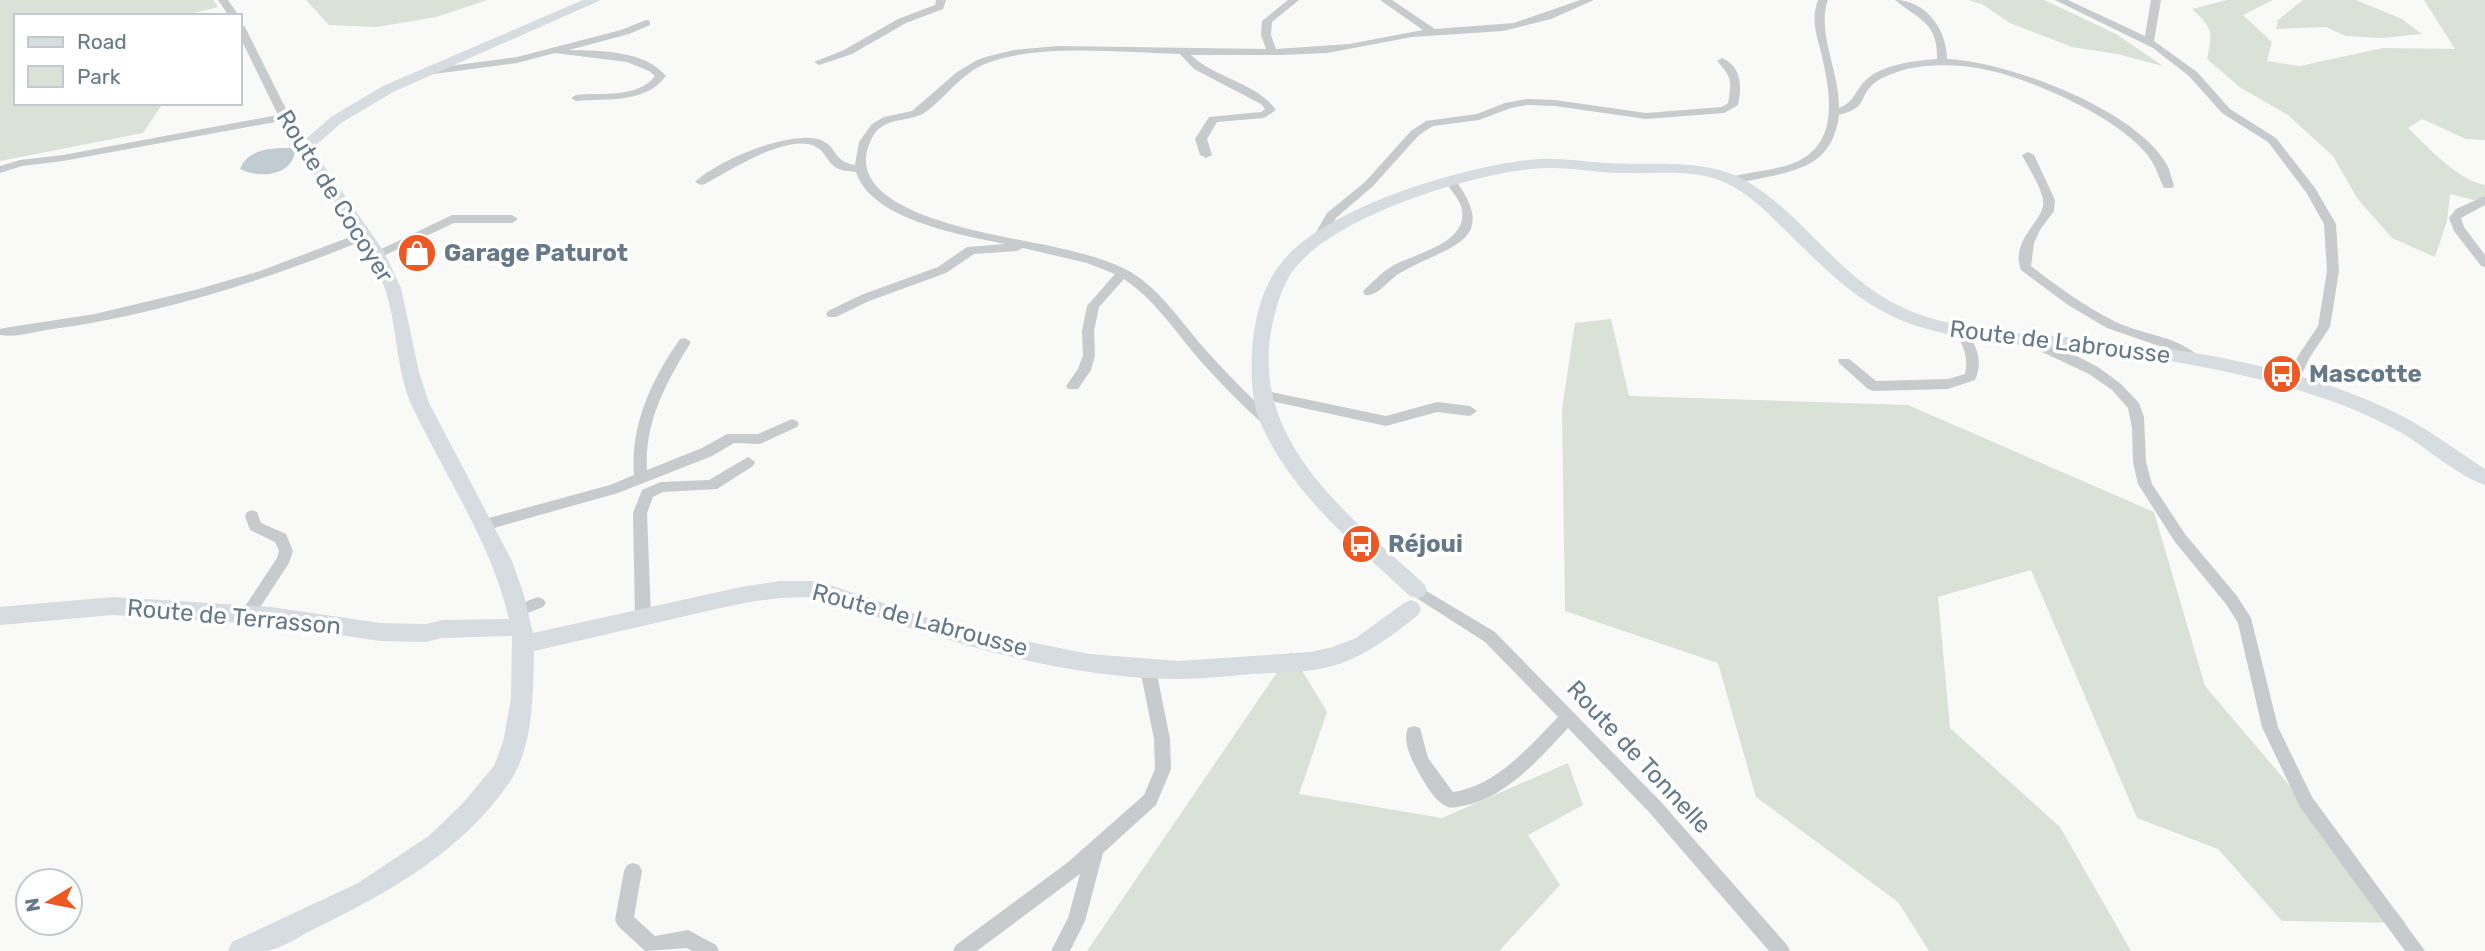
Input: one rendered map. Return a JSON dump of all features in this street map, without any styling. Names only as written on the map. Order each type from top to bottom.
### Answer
[{"type":"main road","points":[[308,145],[336,120],[422,72],[594,0]]},
{"type":"street","points":[[819,62],[848,52],[910,18],[935,10],[942,5],[941,0]]},
{"type":"street","points":[[1272,51],[1266,35],[1267,20],[1294,0]]},
{"type":"street","points":[[1385,0],[1433,32]]},
{"type":"street","points":[[1270,423],[1232,387],[1164,308],[1123,273],[1083,257],[930,221],[899,210],[870,188],[859,169],[859,155],[874,127],[892,118],[919,112],[952,80],[989,59],[1015,54],[1072,49],[1272,51],[1348,47],[1433,32],[1516,26],[1589,0]]},
{"type":"street","points":[[1734,179],[1797,165],[1820,153],[1832,127],[1831,76],[1817,24],[1823,0]]},
{"type":"street","points":[[1900,0],[1928,16],[1944,45],[1942,62]]},
{"type":"street","points":[[2060,0],[2149,41],[2193,74],[2226,111],[2272,140],[2311,191],[2330,224],[2333,271],[2324,327],[2304,356],[2291,383]]},
{"type":"street","points":[[2149,41],[2156,0]]},
{"type":"street","points":[[422,72],[517,60],[625,32],[646,23]]},
{"type":"street","name":"Route de Cocoyer","points":[[241,951],[367,891],[438,844],[471,811],[503,772],[514,742],[522,699],[520,626],[502,561],[420,403],[410,372],[393,288],[377,254],[309,156],[308,145],[297,141],[242,31]]},
{"type":"street","points":[[551,51],[633,60],[658,71],[661,76],[655,85],[648,88],[617,96],[576,98]]},
{"type":"street","points":[[1182,51],[1198,67],[1265,102],[1270,110],[1264,115],[1213,119],[1201,139],[1206,155]]},
{"type":"street","points":[[1319,237],[1331,216],[1356,197],[1415,133],[1430,123],[1479,117],[1509,105],[1527,102],[1563,104],[1646,116],[1724,110],[1733,105],[1737,81],[1732,68],[1722,61]]},
{"type":"street","points":[[1832,114],[1856,104],[1872,79],[1904,67],[1942,62],[1998,70],[2090,105],[2144,146],[2166,172],[2168,186]]},
{"type":"street","points":[[0,170],[20,163],[63,158],[283,117]]},
{"type":"street","points":[[701,182],[732,165],[792,141],[818,143],[840,166],[859,169]]},
{"type":"street","points":[[2028,155],[2049,200],[2049,211],[2032,229],[2024,259],[2025,267],[2040,281],[2119,329],[2167,341],[2197,361]]},
{"type":"street","name":"Route de Labrousse","points":[[520,626],[643,617],[767,590],[821,590],[931,628],[975,640],[1089,663],[1178,670],[1311,661],[1350,650],[1379,634],[1410,602],[1395,570],[1342,521],[1311,484],[1270,423],[1262,394],[1260,355],[1263,324],[1274,293],[1290,263],[1319,237],[1356,216],[1452,183],[1516,166],[1543,163],[1710,173],[1734,179],[1750,189],[1837,271],[1872,300],[1924,322],[1962,332],[2121,348],[2197,361],[2291,383],[2353,403],[2390,419],[2485,478]]},
{"type":"street","points":[[1368,292],[1396,269],[1432,255],[1461,234],[1467,221],[1468,209],[1452,183]]},
{"type":"street","points":[[2485,200],[2460,212],[2455,218],[2458,228],[2485,263]]},
{"type":"street","points":[[377,254],[452,219],[512,219]]},
{"type":"street","points":[[4,332],[92,319],[183,299],[291,267],[363,236]]},
{"type":"street","points":[[832,314],[865,298],[942,270],[971,250],[1029,246]]},
{"type":"street","points":[[1073,386],[1084,370],[1089,355],[1088,331],[1093,306],[1123,273]]},
{"type":"street","points":[[1844,362],[1873,386],[1948,384],[1970,377],[1975,368],[1972,351],[1962,332]]},
{"type":"street","points":[[2019,337],[2070,356],[2128,398],[2139,419],[2139,458],[2144,482],[2202,567],[2240,610],[2246,622],[2270,727],[2306,802],[2416,951]]},
{"type":"street","points":[[641,479],[639,467],[656,385],[666,366],[685,342]]},
{"type":"street","points":[[1262,394],[1386,421],[1437,407],[1469,411]]},
{"type":"street","points":[[483,525],[641,479],[707,452],[732,438],[760,439],[792,424]]},
{"type":"street","points":[[643,617],[640,513],[647,494],[661,487],[712,485],[748,462]]},
{"type":"street","points":[[248,614],[284,559],[286,551],[281,538],[255,526],[251,516]]},
{"type":"street","name":"Route de Tonnelle","points":[[1410,602],[1450,611],[1490,637],[1655,807],[1781,951]]},
{"type":"street","points":[[520,626],[538,603]]},
{"type":"street","name":"Route de Terrasson","points":[[0,617],[113,606],[248,614],[380,632],[426,633],[442,629],[520,626]]},
{"type":"street","name":"Route de Terrasson","points":[[426,633],[438,639],[520,626]]},
{"type":"street","points":[[962,951],[1073,869],[1150,800],[1163,769],[1163,739],[1148,669]]},
{"type":"street","points":[[1414,733],[1421,761],[1439,789],[1450,800],[1461,800],[1482,792],[1511,771],[1568,717]]},
{"type":"street","points":[[1060,951],[1076,921],[1096,846]]},
{"type":"street","points":[[633,871],[624,920],[652,945],[688,939],[710,951]]},
{"type":"green space","points":[[0,0],[213,0],[218,7],[190,14],[14,14],[14,105],[162,105],[143,133],[0,161]]},
{"type":"green space","points":[[306,0],[487,0],[436,17],[377,27],[329,25]]},
{"type":"green space","points":[[1968,0],[2044,0],[2116,34],[2163,66],[2117,54],[2072,47],[2010,23],[1982,4]]},
{"type":"green space","points":[[2227,0],[2273,0],[2243,15],[2272,42],[2267,61],[2300,66],[2383,48],[2455,49],[2424,0],[2485,0],[2485,140],[2466,139],[2422,119],[2408,128],[2453,170],[2485,185],[2485,203],[2450,194],[2447,221],[2435,257],[2392,238],[2357,198],[2333,156],[2288,115],[2241,88],[2207,59],[2210,31],[2192,9]]},
{"type":"green space","points":[[2303,0],[2356,0],[2402,19],[2422,34],[2382,38],[2346,36],[2326,27],[2276,29],[2278,20]]},
{"type":"green space","points":[[1611,319],[1629,396],[1908,405],[2154,512],[2205,686],[2406,923],[2282,921],[2218,849],[2137,818],[2031,570],[1938,597],[1950,728],[2060,827],[2131,951],[1929,951],[1898,902],[1756,797],[1718,663],[1565,611],[1562,409],[1575,323]]},
{"type":"green space","points":[[1291,652],[1327,712],[1299,794],[1442,818],[1568,763],[1583,805],[1528,835],[1560,885],[1499,951],[1087,951]]},
{"type":"shaded area","points":[[292,148],[295,153],[292,161],[280,171],[256,174],[240,169],[255,153]]},
{"type":"place","name":"Garage Paturot","points":[[417,253]]},
{"type":"place","name":"Mascotte","points":[[2282,374]]},
{"type":"place","name":"Réjoui","points":[[1361,544]]}]
